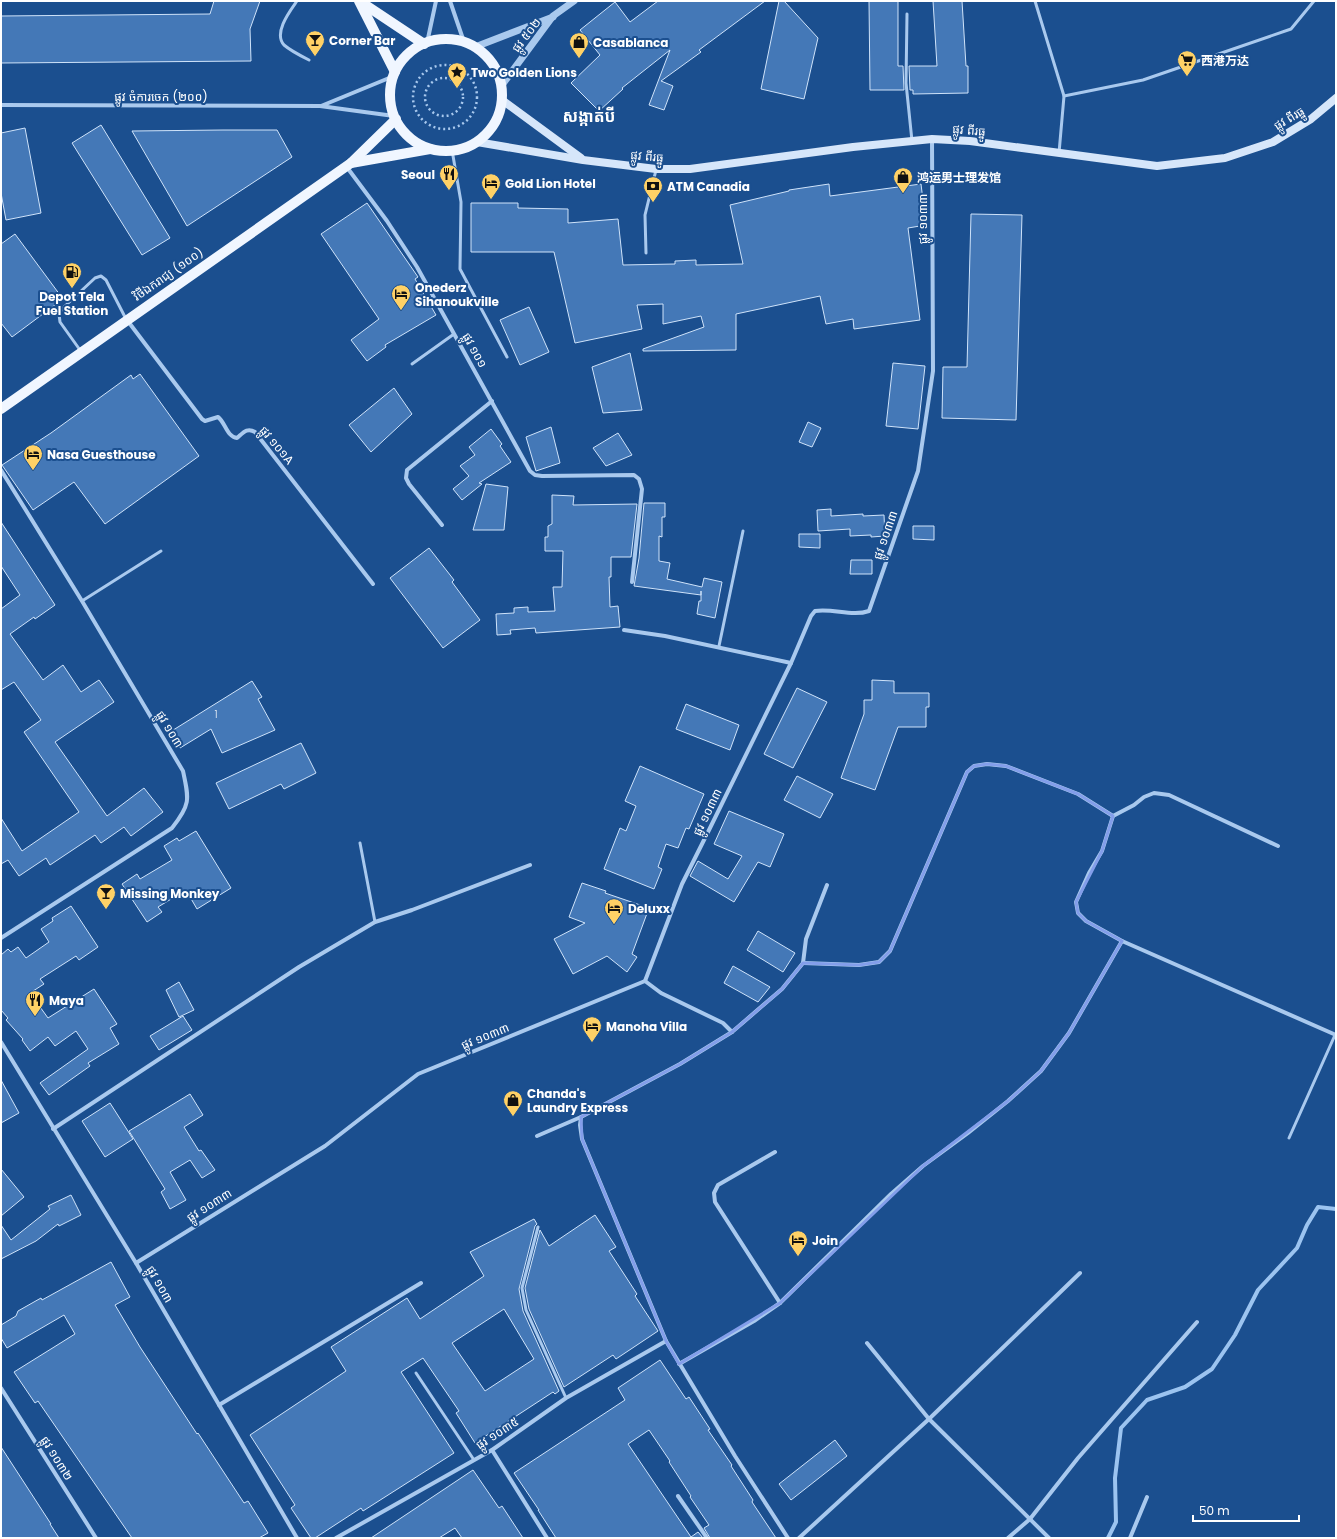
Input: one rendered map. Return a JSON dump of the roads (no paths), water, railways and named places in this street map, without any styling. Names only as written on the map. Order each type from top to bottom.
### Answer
[{"type":"main road","points":[[394,74],[359,1],[425,44]]},
{"type":"main road","points":[[349,164],[430,149],[445,151],[459,150],[477,142],[490,131],[498,116],[502,100],[502,85],[493,64],[484,54],[464,42],[439,40],[425,44],[407,56],[394,74],[390,97],[391,106],[395,117],[404,132],[416,142],[430,149]]},
{"type":"main road","name":"ផ្លូវ ពីរធ្នូ","points":[[477,142],[583,160],[656,169],[690,169],[932,138],[970,141],[1157,166],[1225,158],[1272,142],[1311,119],[1336,98]]},
{"type":"main road","name":"ផ្លូវ ពីរធ្នូ","points":[[502,100],[583,160]]},
{"type":"main road","name":"វិថីឯករាជ្យ (១០០)","points":[[1,409],[349,164],[395,117]]},
{"type":"street","points":[[425,44],[436,1]]},
{"type":"street","points":[[450,1],[464,42]]},
{"type":"street","name":"ផ្លូវ ៥០២","points":[[474,47],[553,16],[574,1]]},
{"type":"street","name":"ផ្លូវ ៥០២","points":[[502,85],[553,16]]},
{"type":"street","name":"ផ្លូវ ចំការចេក (២០០)","points":[[320,106],[394,74]]},
{"type":"street","name":"ផ្លូវ ចំការចេក (២០០)","points":[[1,105],[320,106],[395,117]]},
{"type":"street","name":"ផ្លូវ ១០៣៣","points":[[136,1263],[325,1146],[418,1074],[645,981],[682,884],[791,663],[811,616],[816,611],[823,610],[862,613],[869,611],[918,471],[933,371],[932,138]]},
{"type":"street","name":"ផ្លូវ ១០១","points":[[349,164],[412,260],[530,471],[535,475],[542,476],[621,474],[634,475],[639,479],[642,488],[632,582]]},
{"type":"street","name":"ផ្លូវ ១០១A","points":[[127,320],[202,419],[205,421],[218,417],[234,438],[237,438],[247,430],[251,429],[255,432],[373,584]]},
{"type":"street","points":[[442,525],[409,484],[406,478],[407,470],[492,401]]},
{"type":"street","name":"ផ្លូវ ១០៣","points":[[1,470],[82,601],[183,771],[189,798],[184,814],[172,828],[1,938]]},
{"type":"street","points":[[624,630],[719,646],[791,663]]},
{"type":"street","points":[[803,963],[859,965],[879,962],[890,950],[967,772],[974,766],[987,764],[1006,766],[1078,794],[1113,816]]},
{"type":"street","points":[[1278,846],[1169,795],[1154,793],[1144,797],[1134,805],[1113,816],[1102,851],[1089,873],[1076,902],[1078,914],[1086,921],[1122,941],[1335,1035]]},
{"type":"street","points":[[53,1129],[299,967],[375,922],[412,910],[530,865]]},
{"type":"street","points":[[537,1136],[581,1117],[680,1064],[732,1032],[782,989],[803,963],[806,939],[827,885]]},
{"type":"street","points":[[679,1364],[754,1321],[780,1303],[891,1194],[922,1166],[1008,1101],[1040,1071],[1070,1033],[1122,941]]},
{"type":"street","points":[[645,981],[661,993],[722,1023],[732,1032]]},
{"type":"street","name":"ផ្លូវ ១០៣","points":[[1,1042],[136,1263],[297,1538]]},
{"type":"street","points":[[581,1117],[580,1125],[582,1139],[666,1341],[735,1456],[788,1538]]},
{"type":"street","points":[[775,1152],[718,1185],[714,1193],[715,1202],[780,1303]]},
{"type":"street","points":[[799,1538],[929,1419],[1080,1273]]},
{"type":"street","points":[[219,1406],[421,1283]]},
{"type":"street","points":[[1008,1538],[1030,1519],[1078,1458],[1197,1322]]},
{"type":"street","name":"ផ្លូវ ១០៣៥","points":[[336,1538],[492,1450],[566,1398],[666,1341]]},
{"type":"street","points":[[867,1343],[929,1419],[1049,1538]]},
{"type":"street","name":"ផ្លូវ ១០៣២","points":[[1,1388],[96,1538]]},
{"type":"street","points":[[492,1450],[547,1538]]},
{"type":"street","points":[[678,1496],[707,1538]]},
{"type":"street","points":[[1130,1538],[1147,1497]]},
{"type":"lane","points":[[297,1],[283,22],[281,35],[282,41],[285,45],[309,60]]},
{"type":"lane","points":[[1036,1],[1064,96],[1059,153]]},
{"type":"lane","points":[[1064,96],[1143,80],[1291,29],[1314,1]]},
{"type":"lane","points":[[907,14],[906,82],[912,141]]},
{"type":"lane","points":[[452,150],[461,202],[460,268],[507,357]]},
{"type":"lane","points":[[646,253],[645,215],[656,169]]},
{"type":"lane","points":[[81,352],[60,322],[59,314],[64,307],[95,278],[101,276],[106,280],[127,320]]},
{"type":"lane","points":[[412,364],[454,334]]},
{"type":"lane","points":[[719,646],[743,531]]},
{"type":"lane","points":[[82,601],[161,551]]},
{"type":"lane","points":[[360,843],[375,922]]},
{"type":"lane","points":[[1288,1138],[1335,1035]]},
{"type":"lane","points":[[538,1227],[522,1288],[526,1310],[566,1398]]},
{"type":"lane","points":[[416,1373],[474,1460]]},
{"type":"waterway","points":[[1108,1538],[1116,1522],[1115,1478],[1121,1428],[1147,1400],[1185,1387],[1212,1369],[1235,1335],[1258,1290],[1297,1248],[1307,1225],[1318,1207],[1336,1209]]},
{"type":"place","name":"Corner Bar","points":[[315,57]]},
{"type":"place","name":"Casablanca","points":[[579,59]]},
{"type":"place","name":"西港万达","points":[[1187,77]]},
{"type":"place","name":"Two Golden Lions","points":[[457,89]]},
{"type":"place","name":"Seoul","points":[[449,191]]},
{"type":"place","name":"鸿运男士理发馆","points":[[903,194]]},
{"type":"place","name":"Gold Lion Hotel","points":[[491,200]]},
{"type":"place","name":"ATM Canadia","points":[[653,203]]},
{"type":"place","name":"Depot Tela Fuel Station","points":[[72,289]]},
{"type":"place","name":"Onederz Sihanoukville","points":[[401,311]]},
{"type":"place","name":"Nasa Guesthouse","points":[[33,471]]},
{"type":"place","name":"Missing Monkey","points":[[106,910]]},
{"type":"place","name":"Deluxx","points":[[614,925]]},
{"type":"place","name":"Maya","points":[[35,1017]]},
{"type":"place","name":"Manoha Villa","points":[[592,1043]]},
{"type":"place","name":"Chanda's Laundry Express","points":[[513,1117]]},
{"type":"place","name":"Join","points":[[798,1257]]},
{"type":"district","name":"សង្កាត់បី","points":[[589,116]]}]
